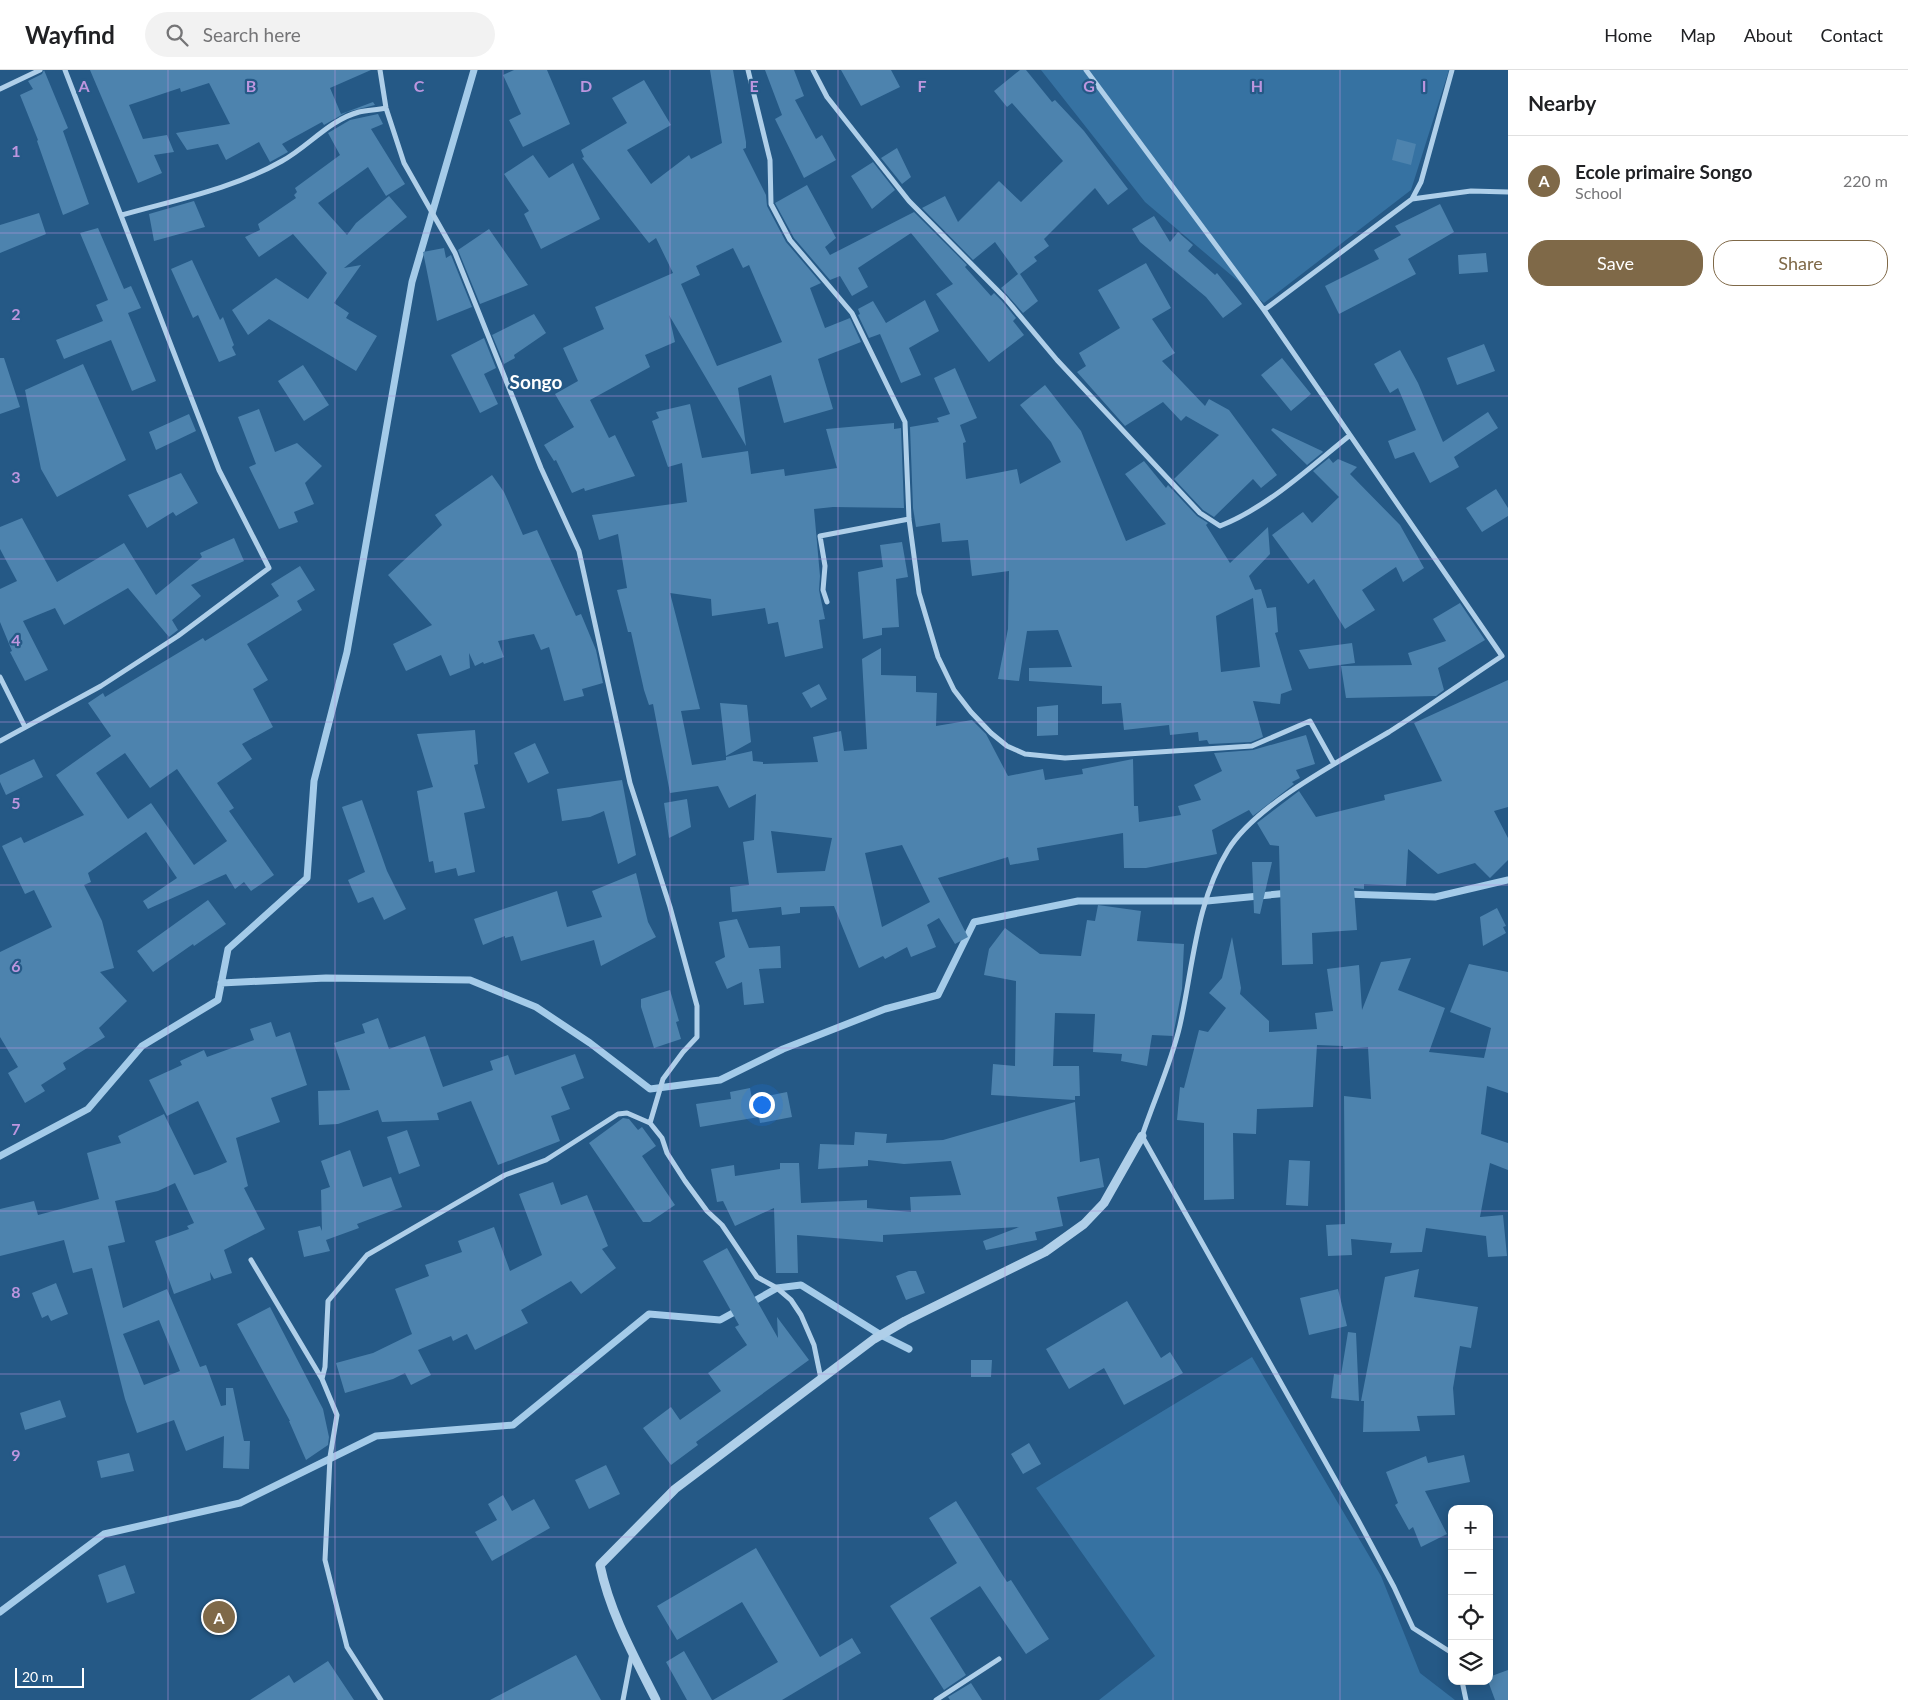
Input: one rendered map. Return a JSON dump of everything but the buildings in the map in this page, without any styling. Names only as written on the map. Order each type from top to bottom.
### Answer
[{"type":"street","points":[[0,89],[40,70]]},
{"type":"street","points":[[0,741],[101,686],[170,641],[269,568],[219,470],[65,70]]},
{"type":"street","points":[[380,70],[386,108],[404,163],[462,268],[542,468],[579,550],[630,782],[670,906],[697,1006],[697,1037],[663,1079],[650,1123]]},
{"type":"street","points":[[748,70],[770,160],[771,204],[790,240],[852,313],[905,422],[909,519],[919,593],[938,657],[954,690],[971,712],[991,733],[1007,746],[1025,754],[1065,758],[1252,746],[1310,721],[1334,764]]},
{"type":"street","points":[[813,70],[827,97],[909,201],[1004,298],[1057,360],[1200,513],[1220,526],[1232,521],[1282,490],[1349,436]]},
{"type":"street","points":[[656,1700],[632,1653],[606,1594],[600,1565],[675,1489],[821,1381],[874,1339],[905,1321],[1045,1252],[1084,1224],[1104,1203],[1142,1136],[1180,1027],[1197,933],[1215,876],[1228,849],[1247,828],[1279,800],[1334,764],[1390,731],[1502,656],[1264,310],[1086,70]]},
{"type":"street","points":[[1264,310],[1412,199],[1422,182],[1452,70]]},
{"type":"street","points":[[122,215],[211,191],[239,180],[282,161],[328,127],[358,112],[386,108]]},
{"type":"street","points":[[1412,199],[1471,191],[1508,192]]},
{"type":"street","points":[[828,602],[823,590],[824,566],[820,536],[909,519]]},
{"type":"street","points":[[0,677],[25,727]]},
{"type":"street","points":[[322,1379],[325,1367],[328,1301],[367,1255],[505,1175],[546,1160],[618,1114],[627,1113],[650,1123],[662,1138],[667,1152],[685,1181],[706,1211],[722,1225],[757,1277],[777,1288],[792,1300],[801,1314],[814,1345],[821,1381]]},
{"type":"street","points":[[1142,1136],[1358,1520],[1413,1628],[1448,1651]]},
{"type":"street","points":[[251,1260],[322,1379],[337,1415],[330,1457],[326,1560],[347,1647],[380,1700]]},
{"type":"street","points":[[623,1700],[632,1653]]},
{"type":"street","points":[[936,1700],[998,1659]]},
{"type":"street","points":[[1463,1685],[1466,1700]]},
{"type":"shaded area","points":[[1041,70],[1449,70],[1411,190],[1264,303],[1145,202]]},
{"type":"shaded area","points":[[1252,1357],[1381,1576],[1420,1673],[1455,1700],[1099,1700],[1155,1656],[1036,1488]]},
{"type":"waterway","points":[[0,1156],[88,1109],[142,1046],[218,1000],[228,949],[307,878],[314,781],[347,652],[412,282],[474,70]]},
{"type":"waterway","points":[[1345,894],[1435,897],[1508,880]]},
{"type":"waterway","points":[[221,983],[326,978],[470,980],[536,1007],[590,1043],[650,1089],[720,1080],[783,1049],[885,1009],[938,995],[974,922],[1078,901],[1207,901],[1289,893]]},
{"type":"waterway","points":[[749,1304],[777,1288],[801,1285],[881,1335],[909,1349]]},
{"type":"waterway","points":[[0,1612],[104,1534],[240,1503],[376,1436],[513,1425],[649,1314],[720,1320],[740,1309]]},
{"type":"place","name":"Ecole primaire Songo","points":[[219,1617]]},
{"type":"district","name":"Songo","points":[[536,382]]}]
